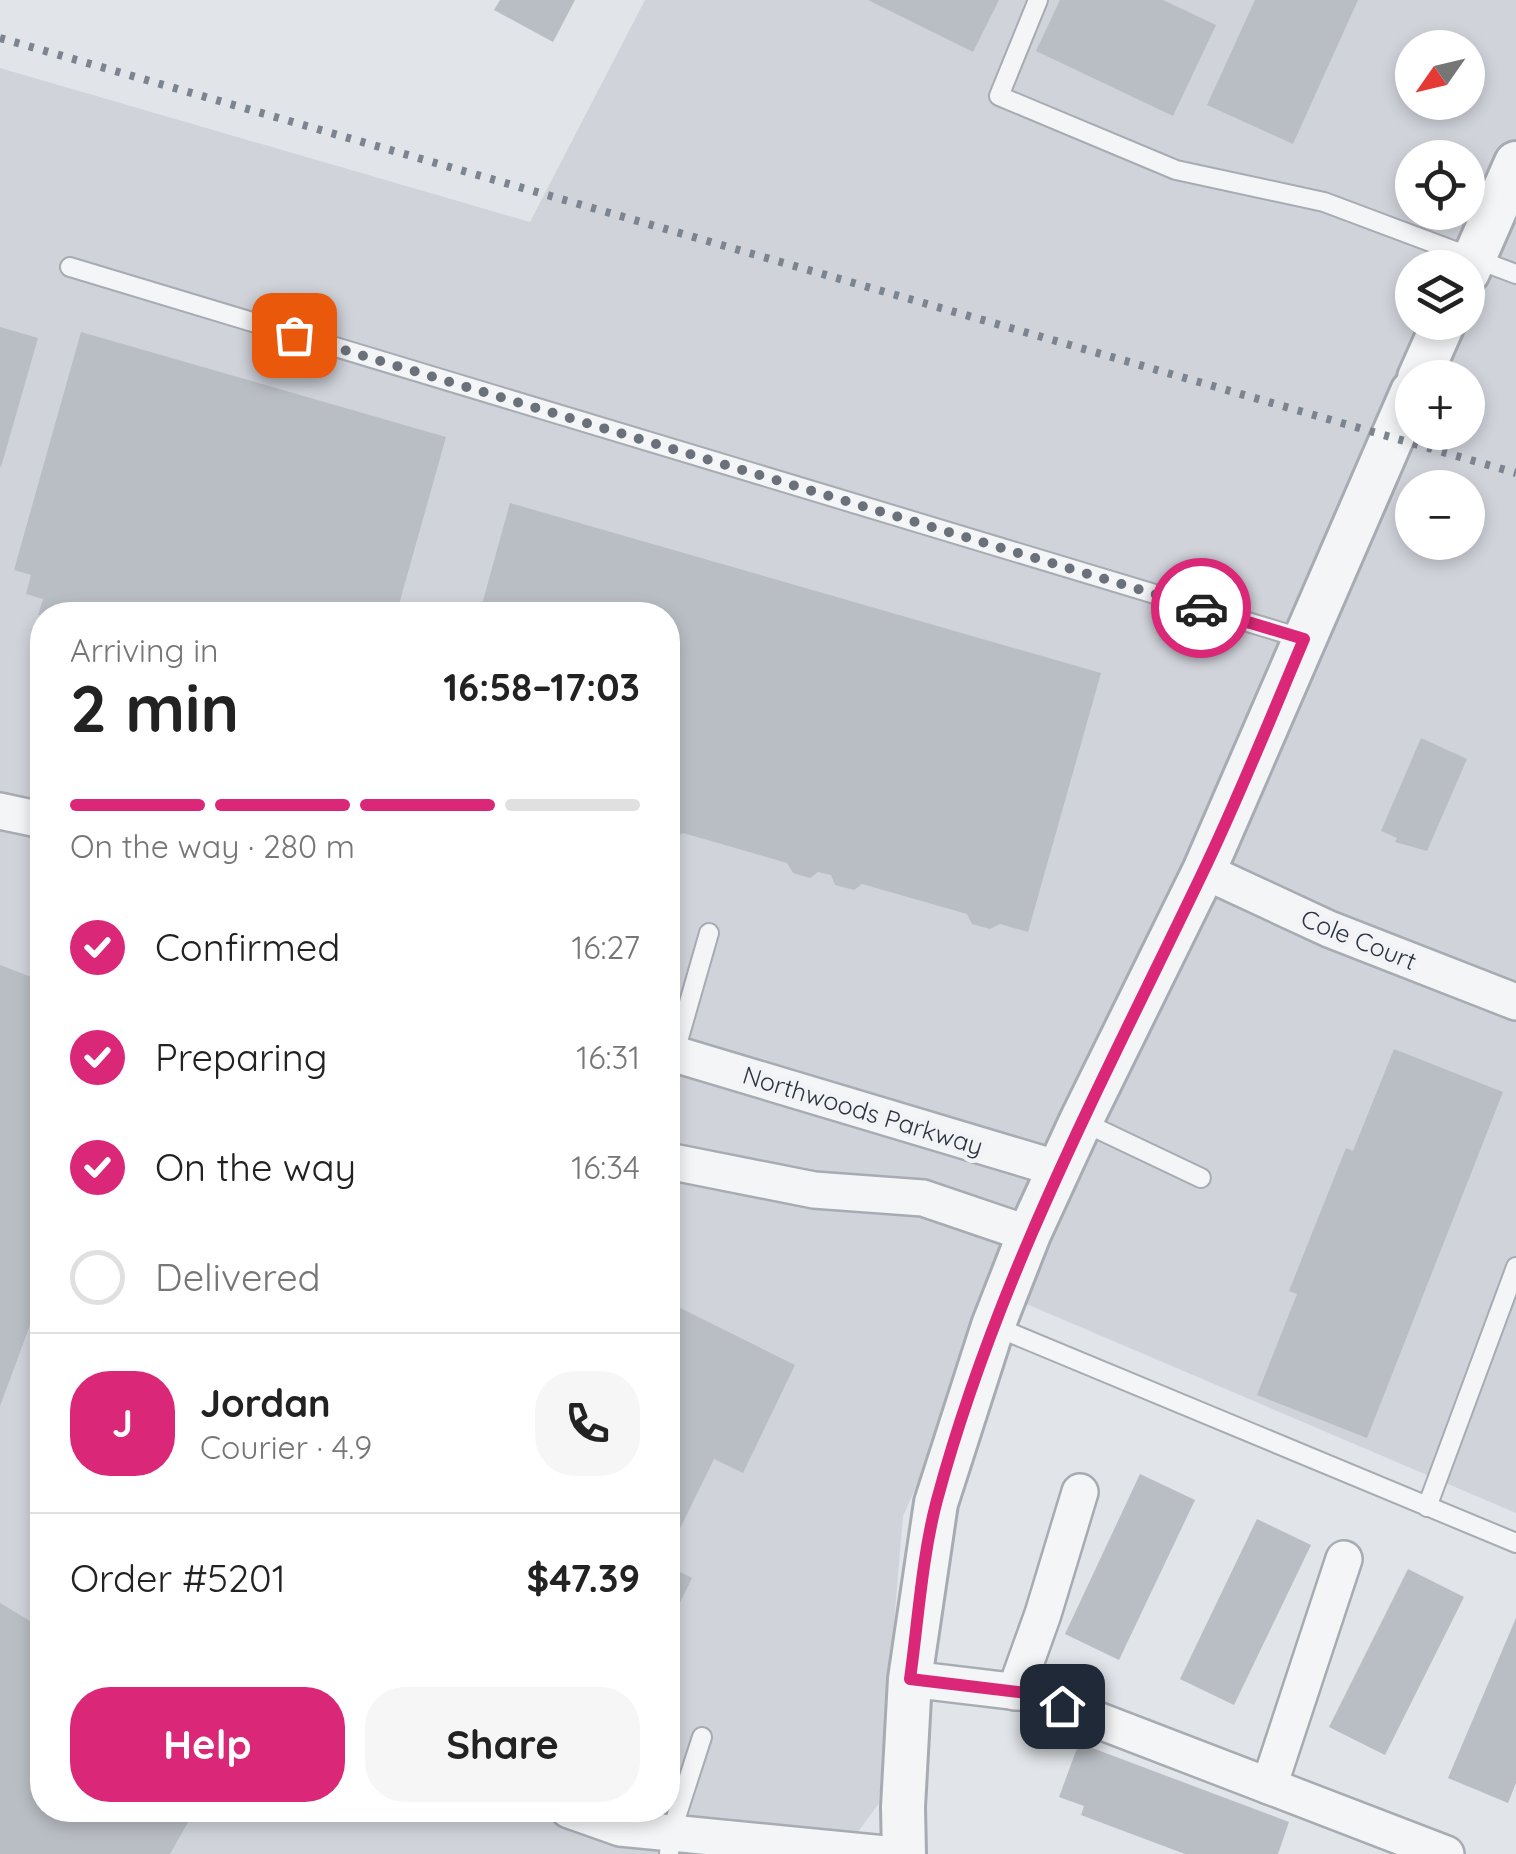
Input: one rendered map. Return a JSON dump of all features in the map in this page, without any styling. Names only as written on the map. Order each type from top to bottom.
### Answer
[{"type":"street","points":[[1477,250],[1516,164]]},
{"type":"street","points":[[904,1854],[910,1679],[936,1502],[993,1326],[1080,1121],[1204,871],[1395,431]]},
{"type":"street","points":[[0,811],[30,817]]},
{"type":"street","name":"Cole Court","points":[[1204,871],[1329,929],[1516,1002]]},
{"type":"street","name":"Northwoods Parkway","points":[[680,1064],[1059,1169]]},
{"type":"street","points":[[680,1163],[814,1190],[923,1198],[1029,1234]]},
{"type":"street","points":[[1015,1692],[1080,1492]]},
{"type":"street","points":[[1269,1786],[1344,1559]]},
{"type":"street","points":[[910,1679],[1027,1693],[1446,1854]]},
{"type":"street","points":[[603,1822],[670,1844],[885,1854]]},
{"type":"lane","points":[[1038,0],[999,96],[1176,170],[1324,202],[1438,250]]},
{"type":"lane","points":[[70,267],[1304,639]]},
{"type":"lane","points":[[1485,267],[1516,274]]},
{"type":"lane","points":[[680,1028],[709,933]]},
{"type":"lane","points":[[1080,1121],[1201,1178]]},
{"type":"lane","points":[[1427,1506],[1516,1266]]},
{"type":"lane","points":[[993,1326],[1516,1543]]},
{"type":"lane","points":[[680,1811],[702,1738]]},
{"type":"shaded area","points":[[645,0],[1516,0],[1516,1513],[1003,1294],[903,1516],[879,1803],[842,1854],[0,1854],[0,68],[530,222]]},
{"type":"building","points":[[500,0],[575,0],[553,42],[494,10]]},
{"type":"building","points":[[868,0],[999,0],[973,52]]},
{"type":"building","points":[[1060,0],[1163,0],[1216,25],[1173,116],[1036,51]]},
{"type":"building","points":[[1255,0],[1358,0],[1293,144],[1207,105]]},
{"type":"building","points":[[0,327],[38,338],[1,467],[0,466]]},
{"type":"building","points":[[81,332],[446,437],[400,602],[42,602],[43,599],[26,594],[31,575],[14,570]]},
{"type":"building","points":[[510,503],[1101,673],[1028,932],[1000,924],[990,929],[972,924],[967,914],[862,884],[854,890],[835,885],[831,875],[818,872],[810,878],[793,873],[787,863],[680,835],[680,602],[483,602]]},
{"type":"building","points":[[1421,738],[1467,759],[1427,851],[1395,842],[1397,838],[1381,831]]},
{"type":"building","points":[[0,965],[30,976],[30,1325],[0,1406]]},
{"type":"building","points":[[1394,1049],[1503,1092],[1367,1438],[1257,1395],[1297,1294],[1289,1291],[1346,1148],[1353,1151]]},
{"type":"building","points":[[680,1308],[795,1365],[743,1473],[714,1459],[680,1528]]},
{"type":"building","points":[[1140,1474],[1195,1500],[1119,1660],[1065,1634]]},
{"type":"building","points":[[1257,1519],[1311,1545],[1234,1705],[1180,1679]]},
{"type":"building","points":[[1408,1569],[1464,1597],[1385,1755],[1329,1727]]},
{"type":"building","points":[[680,1572],[692,1578],[680,1602]]},
{"type":"building","points":[[0,1603],[30,1621],[30,1822],[188,1822],[170,1854],[0,1854]]},
{"type":"building","points":[[1516,1618],[1516,1783],[1508,1803],[1448,1778]]},
{"type":"building","points":[[1079,1743],[1289,1822],[1278,1854],[1185,1854],[1081,1815],[1084,1806],[1059,1797]]},
{"type":"railway","points":[[0,38],[1516,473]]},
{"type":"way so far","points":[[294,335],[1201,608]]},
{"type":"route","points":[[1062,1706],[1027,1693],[910,1679],[936,1502],[993,1326],[1080,1121],[1204,871],[1304,639],[1201,608]]}]
